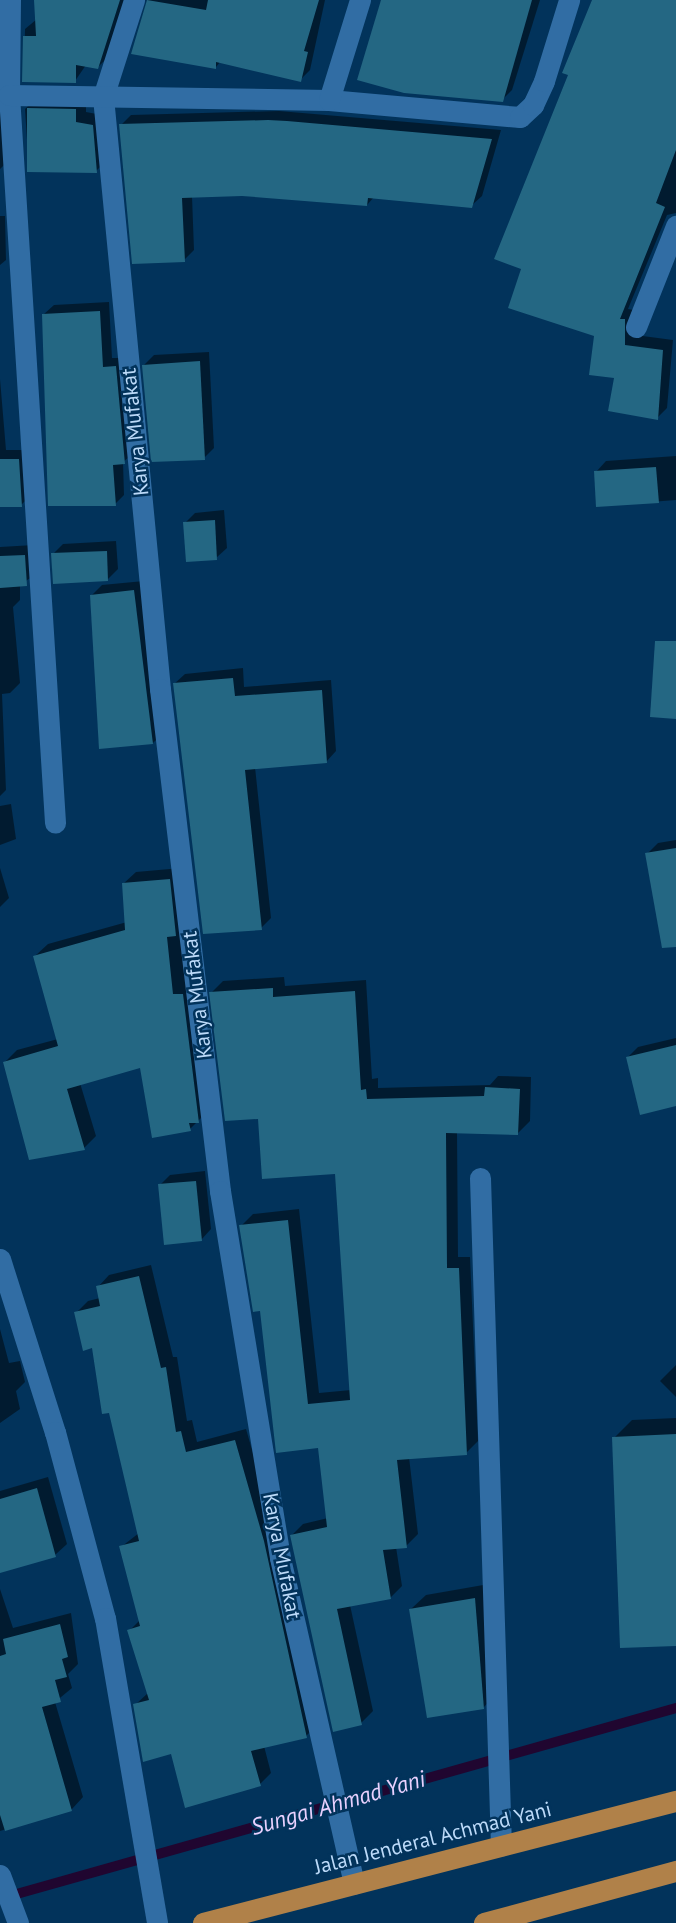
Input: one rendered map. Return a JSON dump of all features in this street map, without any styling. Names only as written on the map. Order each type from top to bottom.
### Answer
[{"type":"highway","name":"Jalan Jenderal Achmad Yani","points":[[202,1923],[676,1801]]},
{"type":"highway","points":[[484,1923],[676,1871]]},
{"type":"street","points":[[10,0],[9,95],[55,822]]},
{"type":"street","points":[[103,97],[134,0]]},
{"type":"street","points":[[329,100],[360,0]]},
{"type":"street","points":[[9,95],[329,100],[520,117],[533,105],[544,81],[569,0]]},
{"type":"street","name":"Karya Mufakat","points":[[103,97],[160,690],[220,1191],[280,1558],[354,1884]]},
{"type":"street","points":[[636,327],[676,226]]},
{"type":"street","points":[[480,1178],[497,1733],[496,1777],[501,1846]]},
{"type":"street","points":[[0,1259],[55,1432],[104,1618],[158,1923]]},
{"type":"street","points":[[0,1875],[15,1916]]},
{"type":"building","points":[[34,0],[120,0],[98,69],[76,65],[76,83],[22,82],[23,36],[36,36]]},
{"type":"building","points":[[147,0],[206,10],[208,0],[319,0],[304,51],[308,52],[301,82],[216,62],[216,69],[131,54]]},
{"type":"building","points":[[381,0],[532,0],[503,102],[404,93],[357,80]]},
{"type":"building","points":[[592,0],[676,0],[676,150],[656,203],[665,207],[620,319],[625,319],[625,345],[663,350],[658,420],[608,411],[614,378],[589,375],[594,336],[508,308],[521,269],[494,259],[568,75],[562,73]]},
{"type":"building","points":[[27,108],[76,109],[76,122],[93,125],[97,173],[27,172]]},
{"type":"building","points":[[268,120],[492,139],[472,208],[368,198],[367,206],[242,196],[182,198],[185,262],[132,264],[119,124]]},
{"type":"building","points":[[100,311],[103,367],[116,366],[125,464],[113,465],[116,506],[48,506],[42,314]]},
{"type":"building","points":[[200,361],[205,460],[151,462],[142,365]]},
{"type":"building","points":[[0,459],[19,459],[22,507],[0,507]]},
{"type":"building","points":[[656,467],[659,503],[596,507],[594,471]]},
{"type":"building","points":[[215,520],[217,560],[186,562],[183,522]]},
{"type":"building","points":[[107,551],[108,581],[53,584],[51,553]]},
{"type":"building","points":[[25,555],[27,586],[0,588],[0,556]]},
{"type":"building","points":[[134,590],[153,744],[99,749],[90,595]]},
{"type":"building","points":[[655,641],[676,641],[676,719],[650,717]]},
{"type":"building","points":[[233,678],[235,696],[322,690],[327,763],[245,770],[262,930],[203,934],[173,683]]},
{"type":"building","points":[[676,848],[676,947],[662,948],[645,853]]},
{"type":"building","points":[[170,879],[176,936],[167,937],[173,994],[183,994],[199,1123],[189,1123],[191,1131],[152,1138],[140,1068],[67,1089],[85,1150],[29,1160],[3,1062],[58,1046],[33,956],[125,930],[122,883]]},
{"type":"building","points":[[273,988],[273,997],[355,991],[361,1090],[366,1089],[367,1099],[484,1096],[485,1087],[520,1089],[518,1135],[446,1133],[447,1268],[459,1268],[467,1455],[397,1460],[407,1548],[383,1550],[391,1599],[337,1609],[362,1725],[333,1732],[290,1535],[327,1527],[318,1448],[276,1453],[260,1311],[253,1312],[239,1225],[288,1220],[308,1404],[350,1400],[335,1174],[262,1179],[258,1119],[225,1121],[209,992]]},
{"type":"building","points":[[676,1045],[676,1106],[640,1115],[626,1057]]},
{"type":"building","points":[[196,1181],[202,1241],[164,1245],[158,1184]]},
{"type":"building","points":[[139,1276],[161,1368],[166,1367],[176,1432],[181,1431],[186,1452],[235,1440],[264,1541],[307,1738],[251,1751],[261,1786],[185,1808],[171,1754],[143,1762],[133,1704],[149,1700],[127,1630],[140,1626],[119,1546],[139,1541],[109,1413],[102,1414],[92,1348],[83,1351],[74,1312],[100,1306],[96,1286]]},
{"type":"building","points":[[676,1434],[676,1646],[620,1648],[612,1437]]},
{"type":"building","points":[[37,1488],[56,1557],[0,1573],[0,1499]]},
{"type":"building","points":[[475,1598],[484,1709],[427,1718],[409,1609]]},
{"type":"building","points":[[60,1624],[68,1657],[62,1659],[67,1677],[55,1680],[61,1702],[42,1707],[72,1811],[5,1831],[0,1815],[0,1656],[6,1654],[3,1639]]},
{"type":"waterway","name":"Sungai Ahmad Yani","points":[[6,1897],[676,1708]]}]
